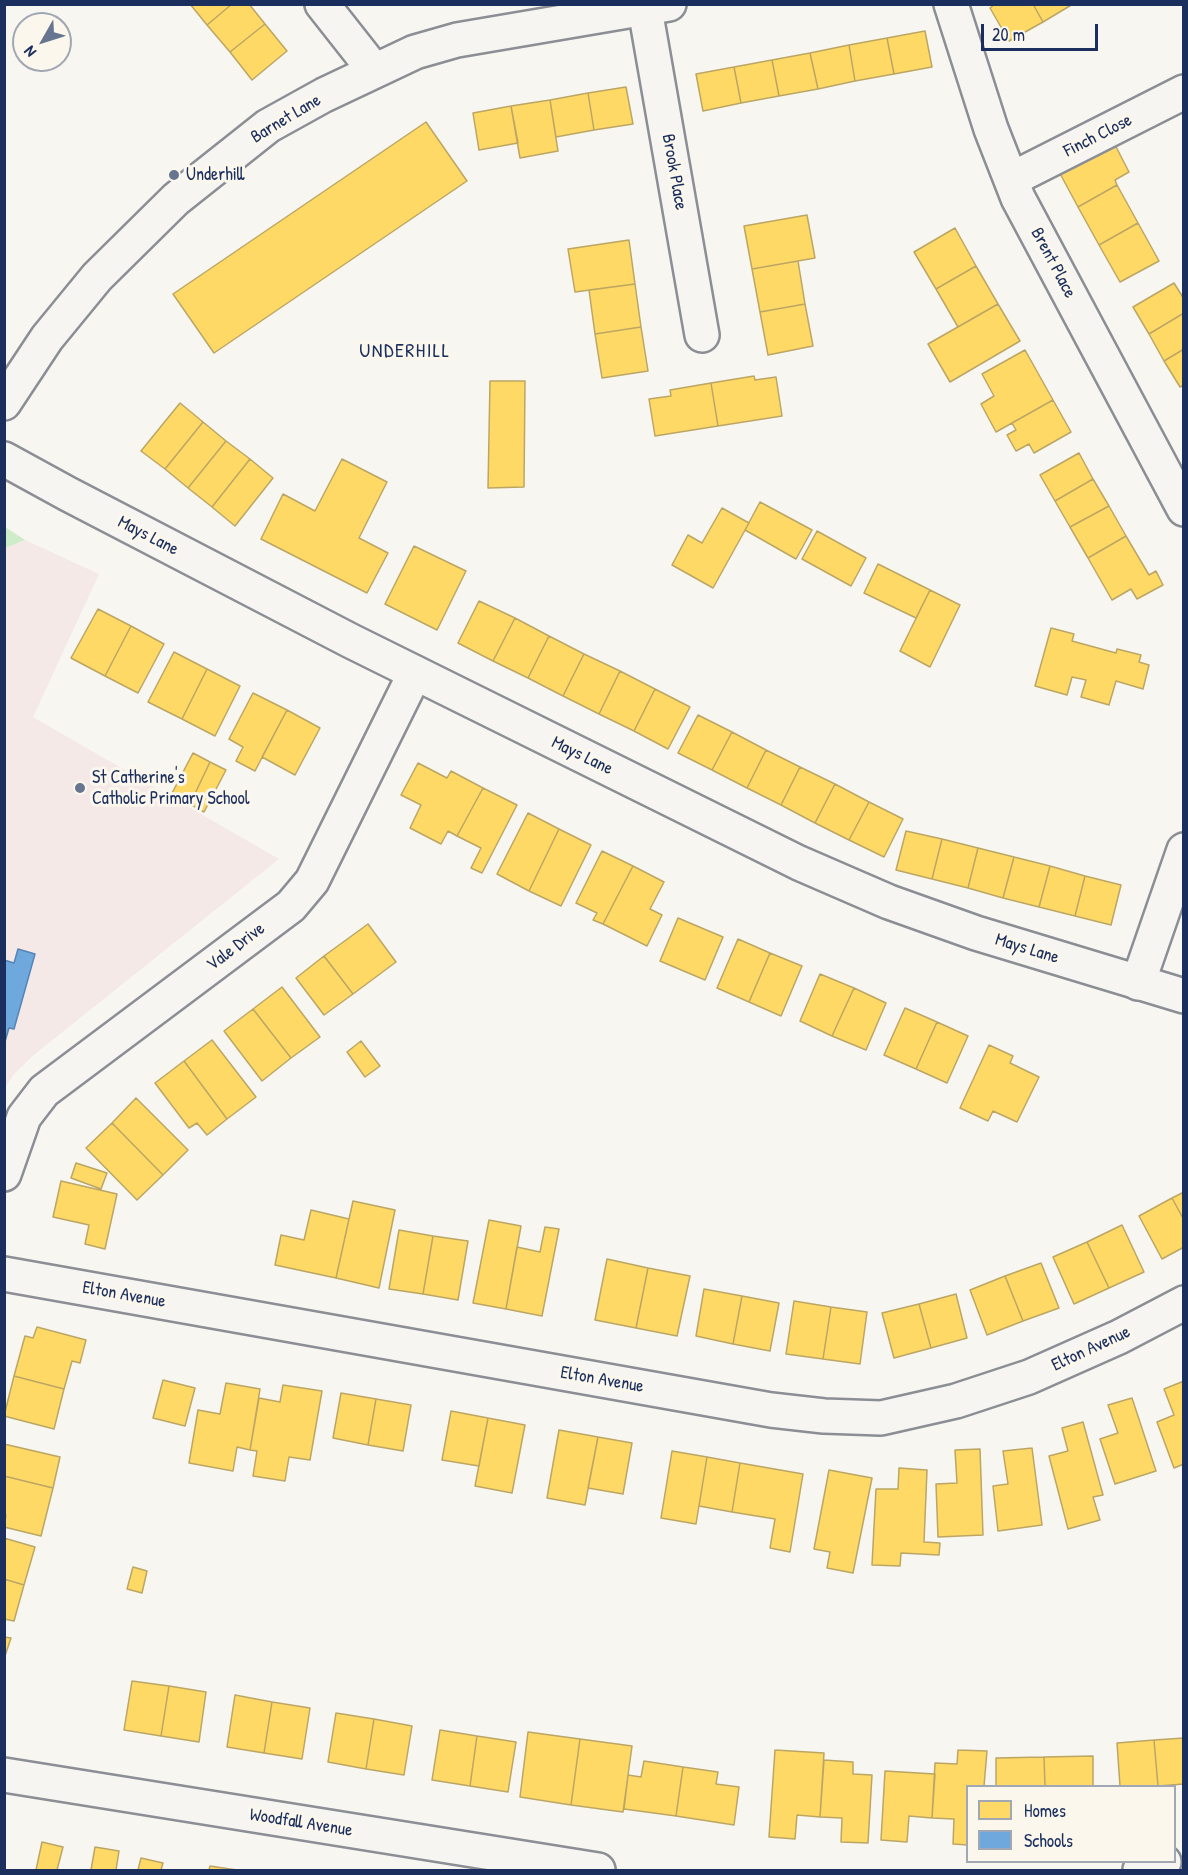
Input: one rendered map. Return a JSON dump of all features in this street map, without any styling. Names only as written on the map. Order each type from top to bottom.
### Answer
[{"type":"street","points":[[322,4],[374,70]]},
{"type":"street","name":"Brent Place","points":[[951,4],[991,129],[1024,208],[1184,509]]},
{"type":"street","name":"Barnet Lane","points":[[4,402],[46,338],[97,277],[176,199],[268,126],[374,70],[414,52],[457,40],[657,7]]},
{"type":"street","name":"Brook Place","points":[[657,7],[702,335]]},
{"type":"street","name":"Finch Close","points":[[1012,179],[1184,92]]},
{"type":"street","name":"Mays Lane","points":[[4,459],[415,673],[799,863],[889,903],[976,933],[1184,996]]},
{"type":"street","name":"Vale Drive","points":[[4,1174],[24,1117],[44,1091],[291,906],[312,881],[415,673]]},
{"type":"street","points":[[1138,982],[1184,850]]},
{"type":"street","name":"Elton Avenue","points":[[4,1274],[771,1410],[824,1416],[881,1418],[956,1401],[1029,1377],[1119,1337],[1184,1303]]},
{"type":"street","name":"Woodfall Avenue","points":[[4,1775],[598,1870]]},
{"type":"street","points":[[1140,1870],[1161,1863]]},
{"type":"shaded area","name":"St Catherine's Catholic Primary School","points":[[25,540],[99,574],[33,717],[279,859],[35,1054],[14,1074],[5,1088],[4,548]]},
{"type":"green space","points":[[5,527],[25,540],[5,548]]},
{"type":"building: Homes","points":[[190,4],[232,4],[207,25]]},
{"type":"building: Homes","points":[[232,4],[249,4],[265,24],[230,52],[207,25]]},
{"type":"building: Homes","points":[[995,4],[1033,4],[1043,22],[1009,41],[990,8]]},
{"type":"building: Homes","points":[[1033,4],[1073,4],[1043,22]]},
{"type":"building: Homes","points":[[265,24],[287,51],[252,80],[230,52]]},
{"type":"building: Homes","points":[[925,31],[932,67],[894,74],[887,38]]},
{"type":"building: Homes","points":[[887,38],[894,74],[855,81],[849,45]]},
{"type":"building: Homes","points":[[849,45],[855,81],[818,89],[810,53]]},
{"type":"building: Homes","points":[[810,53],[818,89],[779,96],[772,60]]},
{"type":"building: Homes","points":[[772,60],[779,96],[741,103],[734,67]]},
{"type":"building: Homes","points":[[734,67],[741,103],[703,111],[696,74]]},
{"type":"building: Homes","points":[[626,87],[633,124],[594,130],[588,93]]},
{"type":"building: Homes","points":[[588,93],[594,130],[556,137],[550,100]]},
{"type":"building: Homes","points":[[550,100],[558,151],[520,158],[511,106]]},
{"type":"building: Homes","points":[[511,106],[518,143],[479,150],[473,113]]},
{"type":"building: Homes","points":[[426,122],[467,181],[214,353],[173,294]]},
{"type":"building: Homes","points":[[1112,139],[1129,172],[1115,180],[1117,185],[1078,207],[1057,168]]},
{"type":"building: Homes","points":[[1117,185],[1138,223],[1099,245],[1078,207]]},
{"type":"building: Homes","points":[[807,215],[815,258],[752,269],[744,226]]},
{"type":"building: Homes","points":[[1138,223],[1159,261],[1120,282],[1099,245]]},
{"type":"building: Homes","points":[[955,228],[976,266],[936,289],[914,252]]},
{"type":"building: Homes","points":[[629,240],[635,284],[575,292],[568,249]]},
{"type":"building: Homes","points":[[798,261],[805,304],[760,312],[752,269]]},
{"type":"building: Homes","points":[[976,266],[998,304],[958,327],[936,289]]},
{"type":"building: Homes","points":[[1174,283],[1184,299],[1184,313],[1149,334],[1133,307]]},
{"type":"building: Homes","points":[[635,284],[641,327],[595,334],[589,290]]},
{"type":"building: Homes","points":[[805,304],[813,346],[768,355],[760,312]]},
{"type":"building: Homes","points":[[998,304],[1020,341],[950,382],[928,344]]},
{"type":"building: Homes","points":[[1184,313],[1184,349],[1164,361],[1149,334]]},
{"type":"building: Homes","points":[[641,327],[648,371],[602,378],[595,334]]},
{"type":"building: Homes","points":[[1184,349],[1184,385],[1180,387],[1164,361]]},
{"type":"building: Homes","points":[[1025,350],[1053,400],[996,432],[981,404],[994,396],[982,374]]},
{"type":"building: Homes","points":[[754,376],[755,380],[776,377],[782,416],[718,426],[711,383]]},
{"type":"building: Homes","points":[[490,381],[525,381],[524,487],[488,488]]},
{"type":"building: Homes","points":[[711,383],[718,426],[655,436],[649,399],[671,396],[670,390]]},
{"type":"building: Homes","points":[[1053,400],[1071,432],[1034,453],[1029,444],[1016,451],[1007,435],[1016,430],[1012,423]]},
{"type":"building: Homes","points":[[180,403],[203,422],[165,469],[141,451]]},
{"type":"building: Homes","points":[[203,422],[226,441],[188,488],[165,469]]},
{"type":"building: Homes","points":[[226,441],[250,459],[212,507],[188,488]]},
{"type":"building: Homes","points":[[1079,453],[1093,479],[1055,501],[1040,475]]},
{"type":"building: Homes","points":[[250,459],[273,478],[235,526],[212,507]]},
{"type":"building: Homes","points":[[342,459],[387,482],[359,538],[388,553],[367,593],[261,539],[283,494],[315,511]]},
{"type":"building: Homes","points":[[1093,479],[1109,506],[1070,527],[1055,501]]},
{"type":"building: Homes","points":[[760,502],[812,530],[796,559],[745,530]]},
{"type":"building: Homes","points":[[1109,506],[1126,536],[1088,558],[1070,527]]},
{"type":"building: Homes","points":[[722,508],[749,523],[713,588],[672,565],[688,535],[702,543]]},
{"type":"building: Homes","points":[[817,531],[866,558],[851,586],[802,559]]},
{"type":"building: Homes","points":[[1126,536],[1149,575],[1156,571],[1163,585],[1137,599],[1131,589],[1112,600],[1088,558]]},
{"type":"building: Homes","points":[[414,546],[466,571],[437,630],[385,604]]},
{"type":"building: Homes","points":[[878,564],[930,590],[916,618],[864,593]]},
{"type":"building: Homes","points":[[930,590],[960,605],[930,667],[900,651]]},
{"type":"building: Homes","points":[[479,601],[515,618],[493,661],[458,643]]},
{"type":"building: Homes","points":[[98,609],[131,626],[105,676],[71,658]]},
{"type":"building: Homes","points":[[515,618],[549,636],[528,678],[493,661]]},
{"type":"building: Homes","points":[[131,626],[164,644],[138,693],[105,676]]},
{"type":"building: Homes","points":[[1051,628],[1074,634],[1072,641],[1116,653],[1117,649],[1141,655],[1139,662],[1149,665],[1143,689],[1116,681],[1109,705],[1081,697],[1086,680],[1072,677],[1067,695],[1035,686]]},
{"type":"building: Homes","points":[[549,636],[584,654],[563,696],[528,678]]},
{"type":"building: Homes","points":[[174,652],[207,669],[182,719],[148,702]]},
{"type":"building: Homes","points":[[584,654],[620,671],[599,714],[563,696]]},
{"type":"building: Homes","points":[[207,669],[240,686],[215,736],[182,719]]},
{"type":"building: Homes","points":[[620,671],[655,689],[634,731],[599,714]]},
{"type":"building: Homes","points":[[655,689],[690,707],[668,749],[634,731]]},
{"type":"building: Homes","points":[[253,693],[287,710],[255,771],[236,761],[243,747],[229,739]]},
{"type":"building: Homes","points":[[287,710],[320,728],[295,775],[262,757]]},
{"type":"building: Homes","points":[[698,715],[732,732],[712,770],[678,753]]},
{"type":"building: Homes","points":[[732,732],[766,750],[747,788],[712,770]]},
{"type":"building: Homes","points":[[766,750],[800,767],[781,805],[747,788]]},
{"type":"building: Homes","points":[[193,753],[210,762],[190,804],[171,795]]},
{"type":"building: Homes","points":[[210,762],[226,770],[204,812],[190,804]]},
{"type":"building: Homes","points":[[418,763],[447,778],[451,771],[483,788],[457,836],[448,831],[441,844],[410,828],[421,805],[401,795]]},
{"type":"building: Homes","points":[[800,767],[835,784],[815,823],[781,805]]},
{"type":"building: Homes","points":[[835,784],[869,802],[849,840],[815,823]]},
{"type":"building: Homes","points":[[483,788],[517,805],[482,873],[471,868],[481,848],[457,836]]},
{"type":"building: Homes","points":[[869,802],[903,819],[884,857],[849,840]]},
{"type":"building: Homes","points":[[528,813],[559,829],[529,891],[497,874]]},
{"type":"building: Homes","points":[[559,829],[591,845],[561,906],[529,891]]},
{"type":"building: Homes","points":[[906,831],[942,839],[932,879],[896,870]]},
{"type":"building: Homes","points":[[942,839],[978,848],[968,888],[932,879]]},
{"type":"building: Homes","points":[[978,848],[1014,857],[1003,898],[968,888]]},
{"type":"building: Homes","points":[[602,851],[633,866],[603,924],[593,920],[597,913],[576,903]]},
{"type":"building: Homes","points":[[1014,857],[1050,866],[1039,907],[1003,898]]},
{"type":"building: Homes","points":[[633,866],[664,882],[650,909],[662,915],[647,946],[603,924]]},
{"type":"building: Homes","points":[[1050,866],[1085,876],[1075,916],[1039,907]]},
{"type":"building: Homes","points":[[1085,876],[1121,885],[1111,925],[1075,916]]},
{"type":"building: Homes","points":[[678,918],[723,937],[705,980],[660,961]]},
{"type":"building: Homes","points":[[368,924],[396,962],[353,994],[324,956]]},
{"type":"building: Homes","points":[[738,939],[770,953],[749,1002],[717,988]]},
{"type":"building: Homes","points":[[770,953],[802,966],[781,1016],[749,1002]]},
{"type":"building: Homes","points":[[324,956],[353,994],[324,1015],[296,978]]},
{"type":"building: Homes","points":[[820,974],[854,988],[832,1036],[800,1021]]},
{"type":"building: Homes","points":[[282,987],[320,1037],[291,1058],[253,1009]]},
{"type":"building: Homes","points":[[854,988],[886,1003],[866,1050],[832,1036]]},
{"type":"building: Homes","points":[[905,1008],[937,1022],[916,1069],[884,1055]]},
{"type":"building: Homes","points":[[253,1009],[291,1058],[262,1081],[224,1031]]},
{"type":"building: Homes","points":[[937,1022],[968,1036],[947,1083],[916,1069]]},
{"type":"building: Homes","points":[[212,1040],[256,1097],[227,1119],[184,1061]]},
{"type":"building: Homes","points":[[361,1041],[380,1066],[365,1077],[347,1052]]},
{"type":"building: Homes","points":[[989,1045],[1013,1056],[1010,1063],[1039,1077],[1017,1122],[993,1111],[988,1121],[960,1108]]},
{"type":"building: Homes","points":[[184,1061],[227,1119],[207,1135],[197,1123],[189,1128],[155,1083]]},
{"type":"building: Homes","points":[[136,1098],[188,1150],[163,1175],[112,1123]]},
{"type":"building: Homes","points":[[112,1123],[163,1175],[137,1200],[86,1148]]},
{"type":"building: Homes","points":[[76,1163],[107,1173],[101,1189],[71,1178]]},
{"type":"building: Homes","points":[[61,1181],[117,1194],[105,1249],[85,1244],[89,1225],[53,1217]]},
{"type":"building: Homes","points":[[1184,1192],[1184,1220],[1172,1198]]},
{"type":"building: Homes","points":[[1172,1198],[1184,1220],[1184,1247],[1162,1259],[1139,1216]]},
{"type":"building: Homes","points":[[353,1201],[395,1210],[379,1288],[336,1278]]},
{"type":"building: Homes","points":[[311,1210],[349,1219],[336,1278],[275,1265],[281,1235],[304,1240]]},
{"type":"building: Homes","points":[[489,1220],[521,1226],[506,1309],[473,1303]]},
{"type":"building: Homes","points":[[1122,1225],[1144,1272],[1109,1288],[1087,1242]]},
{"type":"building: Homes","points":[[545,1227],[559,1229],[542,1316],[506,1309],[517,1247],[540,1252]]},
{"type":"building: Homes","points":[[399,1230],[433,1236],[423,1294],[389,1289]]},
{"type":"building: Homes","points":[[433,1236],[468,1241],[458,1300],[423,1294]]},
{"type":"building: Homes","points":[[1087,1242],[1109,1288],[1074,1304],[1053,1257]]},
{"type":"building: Homes","points":[[607,1259],[648,1268],[636,1328],[595,1320]]},
{"type":"building: Homes","points":[[1041,1263],[1059,1308],[1023,1321],[1005,1276]]},
{"type":"building: Homes","points":[[648,1268],[690,1276],[677,1336],[636,1328]]},
{"type":"building: Homes","points":[[1005,1276],[1023,1321],[987,1335],[970,1290]]},
{"type":"building: Homes","points":[[704,1289],[742,1296],[733,1344],[696,1336]]},
{"type":"building: Homes","points":[[956,1294],[967,1338],[931,1348],[919,1304]]},
{"type":"building: Homes","points":[[742,1296],[779,1303],[770,1351],[733,1344]]},
{"type":"building: Homes","points":[[794,1301],[831,1307],[823,1359],[786,1354]]},
{"type":"building: Homes","points":[[919,1304],[931,1348],[894,1358],[882,1313]]},
{"type":"building: Homes","points":[[831,1307],[867,1312],[860,1364],[823,1359]]},
{"type":"building: Homes","points":[[37,1327],[86,1340],[80,1363],[72,1361],[64,1389],[14,1376],[25,1336],[33,1338]]},
{"type":"building: Homes","points":[[14,1376],[64,1389],[54,1429],[4,1416]]},
{"type":"building: Homes","points":[[163,1380],[195,1388],[185,1426],[153,1418]]},
{"type":"building: Homes","points":[[1184,1381],[1184,1464],[1174,1468],[1157,1422],[1174,1415],[1164,1389]]},
{"type":"building: Homes","points":[[226,1383],[260,1389],[250,1450],[237,1447],[233,1471],[189,1463],[198,1410],[220,1414]]},
{"type":"building: Homes","points":[[283,1385],[322,1391],[310,1460],[289,1457],[285,1481],[253,1476],[257,1451],[250,1450],[259,1398],[280,1402]]},
{"type":"building: Homes","points":[[341,1393],[376,1399],[368,1445],[333,1438]]},
{"type":"building: Homes","points":[[1132,1398],[1156,1471],[1115,1484],[1100,1439],[1118,1433],[1108,1405]]},
{"type":"building: Homes","points":[[376,1399],[411,1405],[403,1451],[368,1445]]},
{"type":"building: Homes","points":[[451,1411],[488,1418],[479,1466],[442,1460]]},
{"type":"building: Homes","points":[[488,1418],[525,1425],[512,1493],[475,1486]]},
{"type":"building: Homes","points":[[1083,1422],[1103,1495],[1093,1497],[1100,1520],[1068,1529],[1049,1456],[1068,1451],[1062,1428]]},
{"type":"building: Homes","points":[[559,1430],[598,1437],[585,1505],[547,1498]]},
{"type":"building: Homes","points":[[598,1437],[632,1443],[623,1494],[588,1488]]},
{"type":"building: Homes","points":[[4,1444],[60,1457],[53,1488],[4,1476]]},
{"type":"building: Homes","points":[[1032,1448],[1042,1525],[998,1531],[993,1486],[1008,1484],[1003,1451]]},
{"type":"building: Homes","points":[[980,1449],[983,1535],[938,1537],[936,1484],[957,1483],[955,1450]]},
{"type":"building: Homes","points":[[672,1451],[707,1457],[696,1524],[661,1518]]},
{"type":"building: Homes","points":[[707,1457],[740,1463],[732,1512],[699,1506]]},
{"type":"building: Homes","points":[[740,1463],[803,1474],[790,1552],[770,1548],[775,1519],[732,1512]]},
{"type":"building: Homes","points":[[899,1468],[927,1470],[924,1542],[940,1543],[939,1555],[901,1553],[900,1566],[872,1565],[876,1489],[898,1489]]},
{"type":"building: Homes","points":[[829,1470],[872,1478],[853,1573],[827,1568],[830,1552],[814,1549]]},
{"type":"building: Homes","points":[[4,1476],[53,1488],[41,1536],[4,1527],[6,1515],[4,1515]]},
{"type":"building: Homes","points":[[4,1538],[35,1547],[24,1585],[4,1579]]},
{"type":"building: Homes","points":[[133,1567],[147,1571],[142,1593],[127,1589]]},
{"type":"building: Homes","points":[[4,1579],[24,1585],[14,1621],[4,1619]]},
{"type":"building: Homes","points":[[4,1637],[11,1638],[4,1659]]},
{"type":"building: Homes","points":[[132,1681],[169,1686],[161,1736],[124,1730]]},
{"type":"building: Homes","points":[[169,1686],[206,1692],[199,1742],[161,1736]]},
{"type":"building: Homes","points":[[235,1695],[272,1702],[264,1753],[227,1747]]},
{"type":"building: Homes","points":[[272,1702],[310,1708],[302,1759],[264,1753]]},
{"type":"building: Homes","points":[[336,1713],[374,1719],[366,1769],[328,1762]]},
{"type":"building: Homes","points":[[374,1719],[412,1726],[404,1775],[366,1769]]},
{"type":"building: Homes","points":[[440,1730],[477,1736],[470,1786],[432,1780]]},
{"type":"building: Homes","points":[[528,1732],[580,1739],[571,1805],[520,1797]]},
{"type":"building: Homes","points":[[477,1736],[516,1742],[508,1792],[470,1786]]},
{"type":"building: Homes","points":[[1184,1738],[1184,1784],[1158,1785],[1154,1740]]},
{"type":"building: Homes","points":[[580,1739],[632,1746],[623,1812],[571,1805]]},
{"type":"building: Homes","points":[[1154,1740],[1158,1785],[1120,1785],[1117,1743]]},
{"type":"building: Homes","points":[[775,1750],[824,1753],[820,1817],[797,1815],[795,1839],[769,1837]]},
{"type":"building: Homes","points":[[958,1750],[987,1751],[984,1785],[966,1785],[966,1845],[953,1844],[954,1819],[932,1818],[935,1763],[957,1764]]},
{"type":"building: Homes","points":[[1093,1756],[1093,1785],[1045,1785],[1044,1757]]},
{"type":"building: Homes","points":[[1044,1757],[1045,1785],[996,1785],[996,1758]]},
{"type":"building: Homes","points":[[824,1760],[853,1762],[853,1774],[872,1775],[868,1843],[841,1842],[842,1818],[820,1817]]},
{"type":"building: Homes","points":[[644,1761],[683,1767],[676,1816],[624,1809],[628,1775],[641,1777]]},
{"type":"building: Homes","points":[[683,1767],[718,1772],[716,1784],[739,1787],[734,1825],[676,1816]]},
{"type":"building: Homes","points":[[885,1771],[935,1774],[932,1818],[909,1816],[907,1842],[881,1840]]},
{"type":"building: Homes","points":[[42,1842],[63,1847],[57,1870],[36,1870]]},
{"type":"building: Homes","points":[[95,1847],[119,1851],[116,1870],[91,1870]]},
{"type":"building: Homes","points":[[141,1858],[163,1863],[161,1870],[138,1870]]},
{"type":"building: Homes","points":[[210,1866],[237,1870],[209,1870]]},
{"type":"building: Schools","points":[[18,949],[35,954],[14,1029],[9,1028],[4,1045],[4,960],[14,963]]},
{"type":"place","name":"Underhill","points":[[174,175]]},
{"type":"place","name":"St Catherine's Catholic Primary School","points":[[80,788]]},
{"type":"district","name":"UNDERHILL","points":[[405,352]]}]
